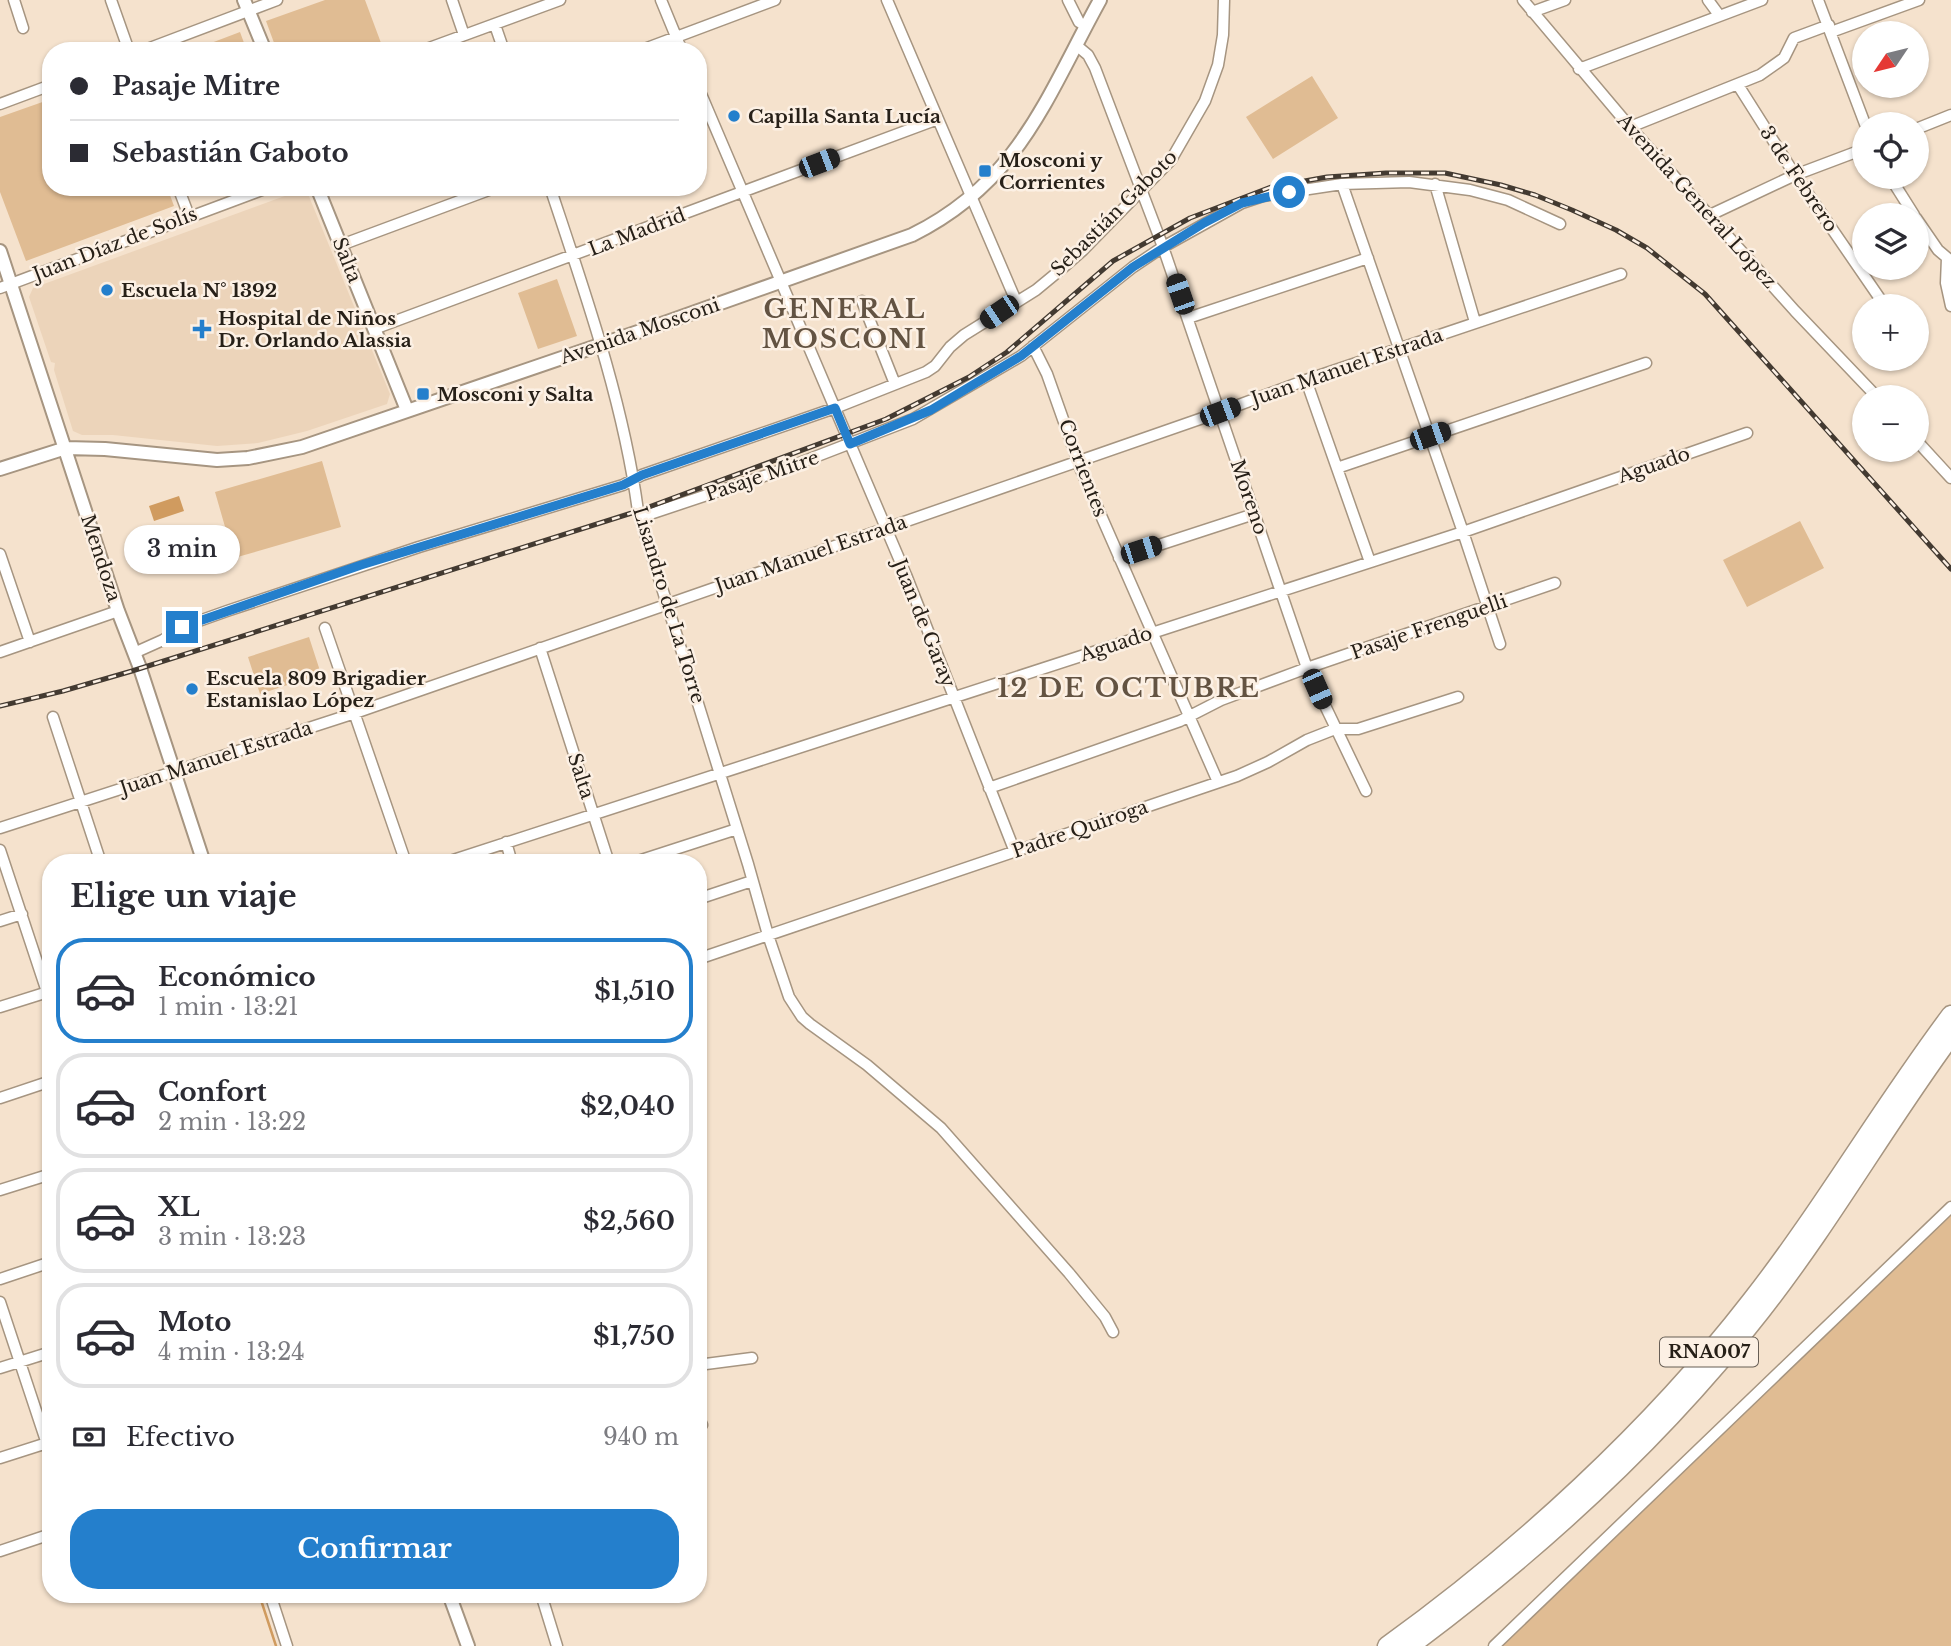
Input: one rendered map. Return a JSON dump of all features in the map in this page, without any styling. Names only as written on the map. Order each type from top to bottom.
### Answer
[{"type":"highway","name":"RNA007","points":[[1408,1642],[1578,1489],[1683,1382],[1780,1264],[1951,1015]]},
{"type":"highway","name":"RNA007","points":[[1387,1646],[1408,1642],[1517,1561],[1577,1507],[1700,1383],[1789,1274],[1951,1037]]},
{"type":"street","points":[[14,0],[23,28]]},
{"type":"street","points":[[111,0],[126,42]]},
{"type":"street","points":[[163,42],[247,5],[277,0]]},
{"type":"street","points":[[452,0],[464,35]]},
{"type":"street","points":[[445,42],[560,0]]},
{"type":"street","points":[[661,0],[678,42]]},
{"type":"street","points":[[663,42],[775,0]]},
{"type":"street","points":[[887,0],[1016,301]]},
{"type":"street","points":[[1068,0],[1079,22],[1086,26]]},
{"type":"street","name":"Avenida Mosconi","points":[[66,447],[217,460],[248,458],[302,447],[912,235],[934,224],[971,197],[1005,165],[1037,119],[1100,0]]},
{"type":"street","name":"Sebastián Gaboto","points":[[134,653],[163,640],[182,627],[240,606],[634,480],[835,408],[935,366],[964,335],[1035,290],[1083,250],[1171,160],[1205,101],[1218,65],[1223,35],[1224,0]]},
{"type":"street","name":"Avenida General López","points":[[1523,0],[1630,127],[1795,311],[1866,385]]},
{"type":"street","points":[[1532,12],[1565,0]]},
{"type":"street","points":[[1709,0],[1720,15]]},
{"type":"street","points":[[1579,69],[1762,0]]},
{"type":"street","points":[[1818,0],[1861,112]]},
{"type":"street","points":[[1630,127],[1738,85],[1777,64],[1784,58],[1794,38],[1919,0]]},
{"type":"street","points":[[247,5],[261,42]]},
{"type":"street","points":[[495,25],[501,42]]},
{"type":"street","name":"Moreno","points":[[1076,45],[1088,55],[1095,68],[1163,247],[1307,668],[1366,791]]},
{"type":"street","name":"3 de Febrero","points":[[1738,85],[1795,176],[1877,294]]},
{"type":"street","points":[[0,104],[42,88]]},
{"type":"street","points":[[1929,124],[1951,115]]},
{"type":"street","name":"Juan de Garay","points":[[707,117],[743,191],[835,408],[1015,852]]},
{"type":"street","name":"La Madrid","points":[[374,329],[938,119]]},
{"type":"street","points":[[1710,215],[1795,176],[1852,154]]},
{"type":"street","points":[[1342,184],[1500,644]]},
{"type":"street","name":"Pasaje Mitre","points":[[641,517],[850,444],[931,410],[1033,346],[1163,247],[1242,203],[1263,196],[1342,184],[1435,184],[1508,200],[1560,224]]},
{"type":"street","points":[[1435,184],[1475,322]]},
{"type":"street","points":[[181,196],[189,216]]},
{"type":"street","name":"Juan Díaz de Solís","points":[[6,286],[245,196]]},
{"type":"street","name":"Salta","points":[[321,196],[407,410]]},
{"type":"street","points":[[341,245],[473,196]]},
{"type":"street","name":"Lisandro de La Torre","points":[[553,196],[601,344],[641,517],[666,604],[789,997],[802,1017],[867,1065],[941,1128],[1069,1273],[1114,1332]]},
{"type":"street","points":[[1929,237],[1949,259],[1946,283],[1951,306]]},
{"type":"street","name":"Mendoza","points":[[0,251],[6,286],[66,447],[118,611],[201,854]]},
{"type":"street","points":[[1188,318],[1368,258]]},
{"type":"street","name":"Juan Manuel Estrada","points":[[0,828],[355,713],[1306,380],[1621,274]]},
{"type":"street","points":[[862,301],[895,384]]},
{"type":"street","name":"Corrientes","points":[[1033,346],[1048,374],[1078,460],[1119,558],[1218,782]]},
{"type":"street","points":[[1337,468],[1646,363]]},
{"type":"street","points":[[1306,380],[1370,562]]},
{"type":"street","name":"Aguado","points":[[471,854],[1463,532],[1747,433]]},
{"type":"street","points":[[0,469],[66,447]]},
{"type":"street","points":[[1929,454],[1951,478]]},
{"type":"street","points":[[1119,558],[1254,514]]},
{"type":"street","points":[[0,554],[30,642]]},
{"type":"street","name":"Pasaje Frenguelli","points":[[989,788],[1180,721],[1221,700],[1307,668],[1555,583]]},
{"type":"street","points":[[0,652],[118,611]]},
{"type":"street","points":[[325,628],[403,854]]},
{"type":"street","name":"Salta","points":[[540,648],[606,854]]},
{"type":"street","name":"Padre Quiroga","points":[[707,956],[1218,782],[1268,762],[1307,740],[1335,729],[1358,729],[1458,698]]},
{"type":"street","points":[[52,717],[99,854]]},
{"type":"street","points":[[660,854],[737,829]]},
{"type":"street","points":[[506,842],[509,854]]},
{"type":"street","points":[[0,850],[42,971]]},
{"type":"street","points":[[707,896],[752,881]]},
{"type":"street","points":[[0,921],[22,914]]},
{"type":"street","points":[[0,1007],[42,993]]},
{"type":"street","points":[[0,1098],[42,1084]]},
{"type":"street","points":[[0,1190],[42,1177]]},
{"type":"street","points":[[1494,1646],[1951,1207]]},
{"type":"street","points":[[0,1279],[42,1265]]},
{"type":"street","points":[[0,1302],[42,1417]]},
{"type":"street","points":[[0,1368],[42,1355]]},
{"type":"street","points":[[707,1364],[752,1358]]},
{"type":"street","points":[[0,1458],[42,1445]]},
{"type":"street","points":[[0,1551],[42,1537]]},
{"type":"street","points":[[273,1603],[287,1646]]},
{"type":"street","points":[[452,1603],[468,1646]]},
{"type":"street","points":[[544,1603],[557,1646]]},
{"type":"shaded area","points":[[325,0],[365,0],[381,42],[274,42],[266,21]]},
{"type":"shaded area","points":[[240,32],[244,42],[214,42]]},
{"type":"shaded area","points":[[1312,76],[1338,118],[1273,159],[1246,117]]},
{"type":"shaded area","points":[[42,102],[42,196],[170,196],[174,206],[26,261],[0,192],[0,117]]},
{"type":"shaded area","name":"Hospital de Niños Dr. Orlando Alassia","points":[[285,196],[309,196],[390,394],[387,404],[307,431],[258,443],[217,446],[113,435],[82,435],[73,431],[54,370],[55,363],[51,362],[29,297],[33,288]]},
{"type":"shaded area","points":[[557,279],[577,336],[538,349],[518,293]]},
{"type":"shaded area","points":[[322,461],[341,527],[234,558],[215,492]]},
{"type":"shaded area","points":[[179,496],[184,511],[154,521],[149,506]]},
{"type":"shaded area","points":[[1800,521],[1824,568],[1747,607],[1723,560]]},
{"type":"shaded area","points":[[309,637],[321,674],[260,694],[248,657]]},
{"type":"shaded area","points":[[1951,1210],[1951,1646],[1495,1646]]},
{"type":"waterway","points":[[262,1603],[276,1646]]},
{"type":"railway","points":[[0,706],[132,671],[638,511],[886,419],[969,377],[1007,352],[1113,261],[1190,218],[1271,187],[1327,177],[1445,173],[1501,185],[1572,210],[1647,248],[1705,294],[1951,569]]},
{"type":"place","name":"Capilla Santa Lucía","points":[[734,116]]},
{"type":"place","name":"Mosconi y Corrientes","points":[[985,171]]},
{"type":"place","name":"Escuela N° 1392","points":[[107,290]]},
{"type":"place","name":"Hospital de Niños Dr. Orlando Alassia","points":[[202,329]]},
{"type":"place","name":"Mosconi y Salta","points":[[423,394]]},
{"type":"place","name":"Escuela 809 Brigadier Estanislao López","points":[[192,689]]},
{"type":"district","name":"GENERAL MOSCONI","points":[[845,324]]},
{"type":"district","name":"12 DE OCTUBRE","points":[[1129,688]]},
{"type":"route","points":[[182,627],[361,565],[623,485],[642,475],[835,408],[850,444],[871,436],[931,410],[1021,356],[1133,267],[1224,211],[1263,196],[1289,192]]}]
